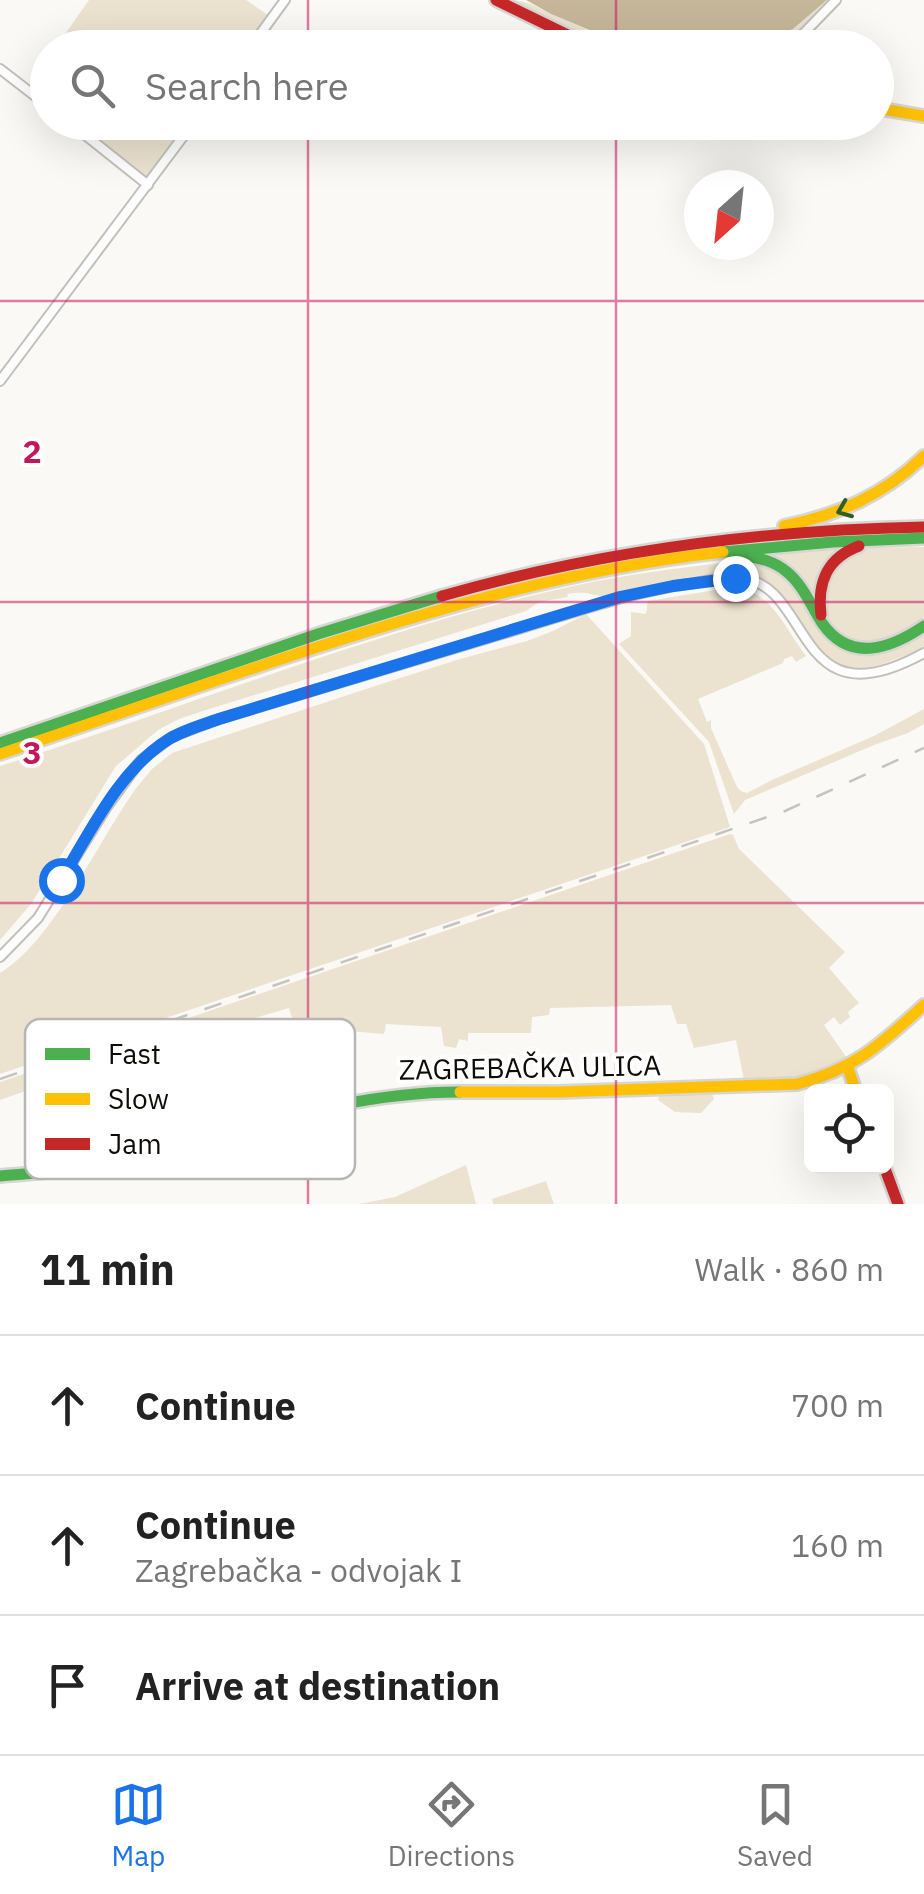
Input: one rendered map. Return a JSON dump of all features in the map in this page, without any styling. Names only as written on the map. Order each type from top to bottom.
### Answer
[{"type":"main road","points":[[496,0],[558,30]]},
{"type":"main road","points":[[894,111],[924,116]]},
{"type":"main road","points":[[683,545],[698,536],[789,526],[842,512],[883,490],[924,456]]},
{"type":"main road","points":[[0,754],[457,603],[568,576],[664,559],[924,528]]},
{"type":"main road","points":[[0,743],[282,646],[458,591],[568,565],[683,545],[790,534],[924,538]]},
{"type":"main road","points":[[824,625],[819,594],[828,565],[852,548],[878,545],[886,534]]},
{"type":"main road","points":[[664,559],[681,563],[744,556],[766,560],[785,570],[824,625],[854,648],[869,650],[891,645],[924,626]]},
{"type":"main road","name":"ZAGREBAČKA ULICA","points":[[355,1101],[430,1092],[778,1086],[816,1080],[848,1068],[924,1005]]},
{"type":"main road","points":[[848,1068],[853,1084]]},
{"type":"main road","name":"ZAGREBAČKA ULICA","points":[[0,1176],[25,1173]]},
{"type":"main road","points":[[887,1174],[898,1204]]},
{"type":"street","points":[[264,30],[286,0]]},
{"type":"street","points":[[807,30],[836,0]]},
{"type":"street","points":[[0,68],[30,92]]},
{"type":"street","points":[[92,140],[148,184]]},
{"type":"street","points":[[0,381],[181,140]]},
{"type":"street","points":[[0,956],[38,918],[141,760],[172,737],[219,719],[629,595],[725,578],[747,579],[775,596],[812,649],[836,667],[870,672],[924,653]]},
{"type":"shaded area","points":[[89,0],[246,0],[268,15],[257,30],[68,30]]},
{"type":"shaded area","points":[[504,0],[526,3],[588,30],[571,30]]},
{"type":"shaded area","points":[[526,0],[827,0],[790,30],[589,30]]},
{"type":"shaded area","points":[[827,0],[832,0],[800,30],[793,29]]},
{"type":"shaded area","points":[[95,140],[177,140],[147,181]]},
{"type":"shaded area","points":[[848,545],[815,596],[766,553]]},
{"type":"shaded area","points":[[924,547],[924,617],[896,636],[874,642],[853,639],[830,623],[825,605],[827,574],[859,548]]},
{"type":"shaded area","points":[[741,561],[769,566],[787,578],[849,652],[924,633],[924,647],[888,662],[860,668],[839,663],[823,652],[770,584],[739,573],[677,579],[609,597],[576,593],[539,602],[526,611],[206,710],[158,730],[116,766],[31,904],[0,940],[0,766],[446,618],[597,581]]},
{"type":"shaded area","points":[[734,587],[768,603],[806,656],[796,662],[792,656],[784,659],[783,663],[698,699],[741,791],[747,793],[924,709],[924,724],[745,800],[734,814],[709,742],[619,644],[631,636],[631,612],[646,614],[648,601]]},
{"type":"shaded area","points":[[586,614],[704,744],[730,827],[163,1019],[25,1019],[25,1066],[0,1074],[0,973],[38,938],[56,914],[152,769],[172,753],[553,631]]},
{"type":"shaded area","points":[[730,834],[739,849],[845,952],[829,968],[859,1003],[840,1025],[834,1017],[824,1025],[849,1061],[798,1078],[773,1080],[744,1080],[736,1040],[694,1048],[686,1024],[677,1024],[671,1005],[550,1008],[549,1015],[532,1017],[531,1033],[468,1033],[468,1041],[459,1039],[456,1048],[444,1046],[441,1027],[386,1024],[384,1034],[355,1032],[355,1019],[292,1019],[289,1008],[251,1019],[185,1019]]},
{"type":"shaded area","points":[[25,1074],[25,1091],[0,1100],[0,1082]]},
{"type":"shaded area","points":[[660,1093],[712,1093],[714,1099],[701,1113],[675,1112],[658,1100]]},
{"type":"shaded area","points":[[466,1165],[476,1204],[359,1204],[395,1197]]},
{"type":"shaded area","points":[[546,1181],[554,1204],[493,1204],[492,1199]]},
{"type":"railway","points":[[176,1019],[785,811],[924,748]]},
{"type":"railway","points":[[0,1079],[25,1070]]},
{"type":"traffic: fast","points":[[723,552],[924,538]]},
{"type":"traffic: fast","points":[[744,556],[777,565],[793,577],[822,623],[845,644],[858,648],[884,646],[924,626]]},
{"type":"traffic: fast","points":[[0,743],[318,634],[442,596]]},
{"type":"traffic: fast","points":[[355,1102],[460,1092]]},
{"type":"traffic: fast","points":[[0,1176],[25,1174]]},
{"type":"traffic: slow","points":[[894,111],[924,116]]},
{"type":"traffic: slow","points":[[784,526],[859,502],[893,482],[924,456]]},
{"type":"traffic: slow","points":[[0,754],[390,624],[554,581],[723,552]]},
{"type":"traffic: slow","points":[[460,1092],[797,1084],[835,1071],[866,1054],[924,1005]]},
{"type":"traffic: slow","points":[[848,1068],[853,1084]]},
{"type":"traffic: jam","points":[[496,0],[558,30]]},
{"type":"traffic: jam","points":[[442,596],[561,567],[681,546],[802,533],[924,527]]},
{"type":"traffic: jam","points":[[821,615],[826,573],[839,557],[859,546]]},
{"type":"traffic: jam","points":[[887,1174],[898,1204]]},
{"type":"route","points":[[61,880],[124,781],[141,760],[172,737],[219,719],[620,597],[735,578]]}]
